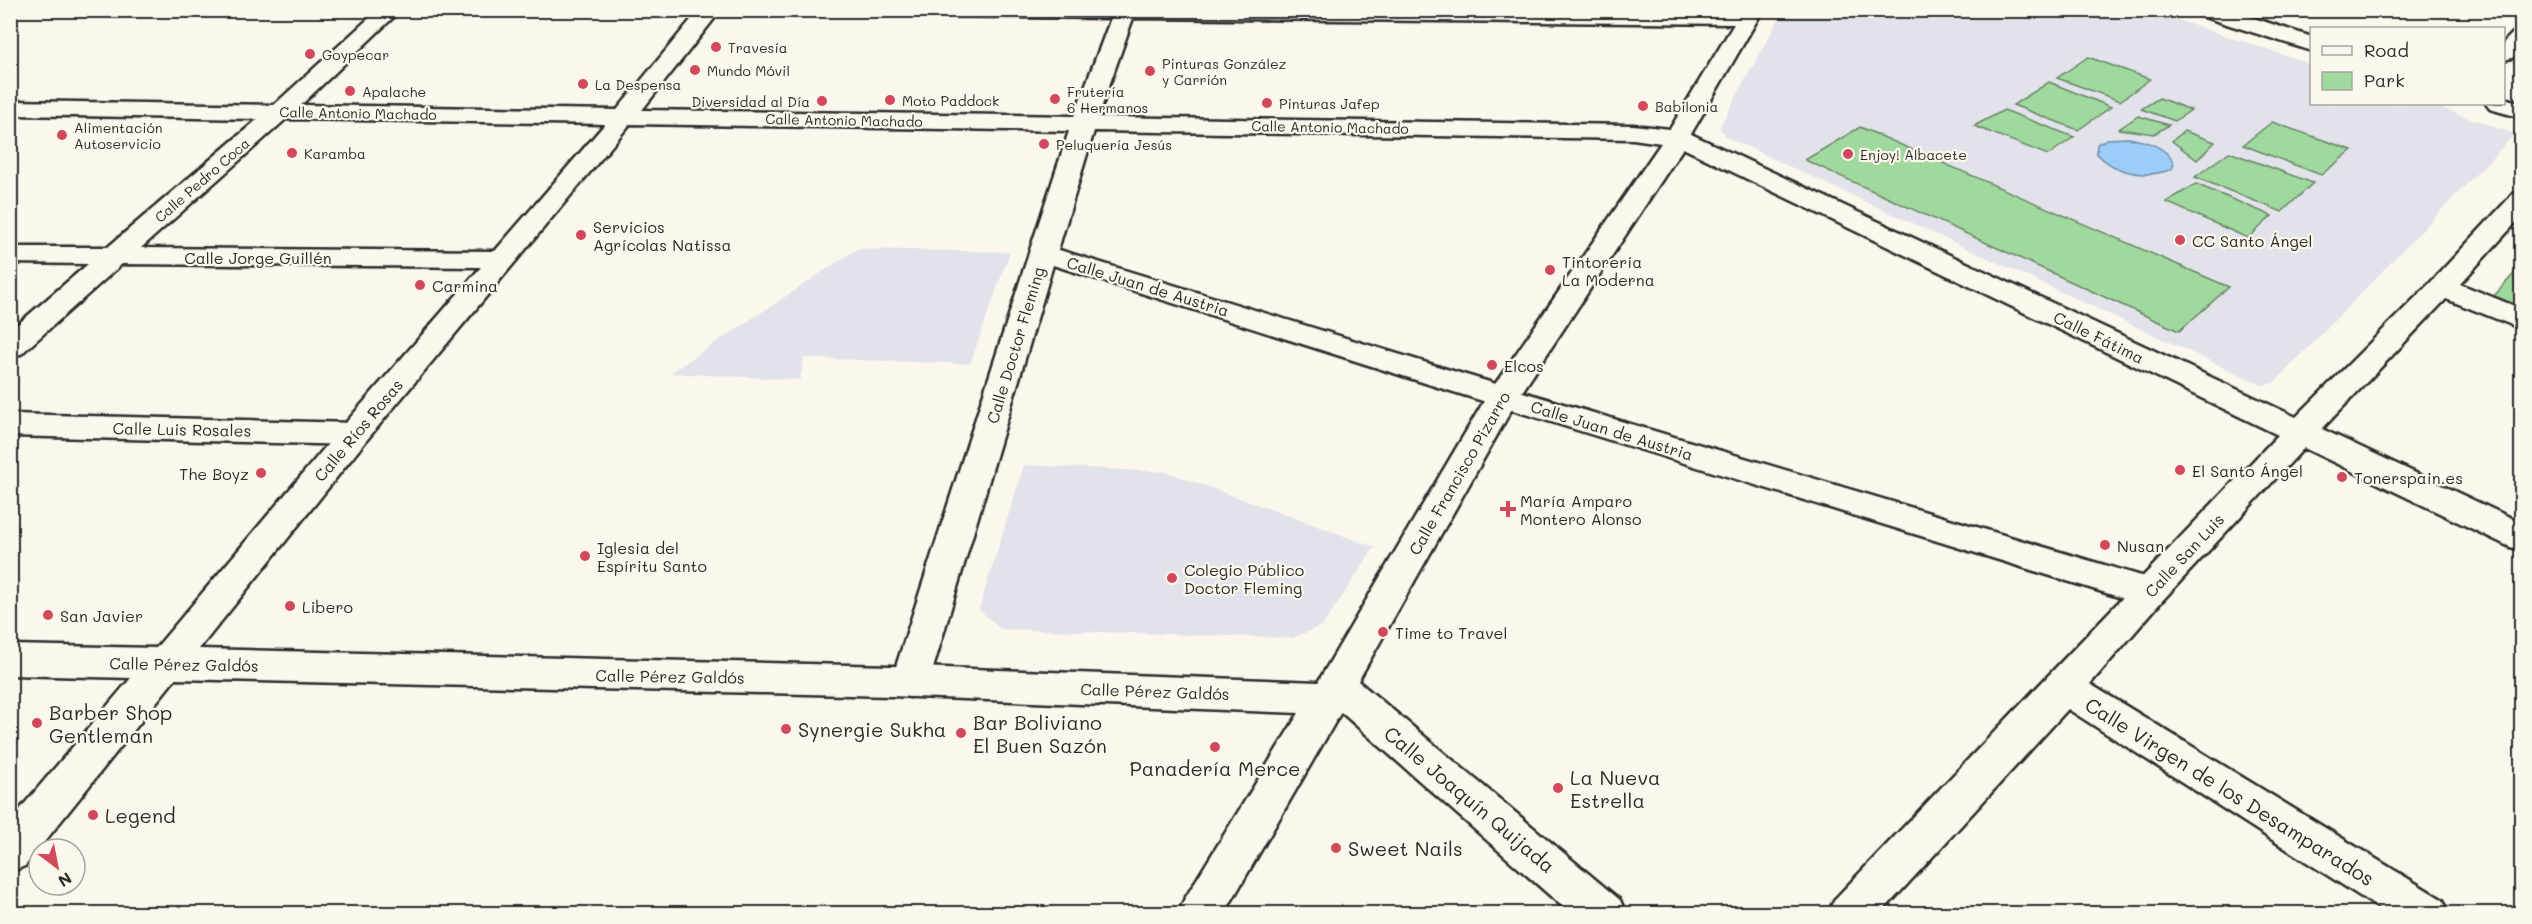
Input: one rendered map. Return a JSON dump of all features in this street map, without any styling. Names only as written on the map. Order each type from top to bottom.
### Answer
[{"type":"street","name":"Calle Pedro Coca","points":[[10,347],[280,112],[391,10]]},
{"type":"street","name":"Calle Ríos Rosas","points":[[10,853],[354,434],[505,259],[711,10]]},
{"type":"street","points":[[923,10],[1751,14]]},
{"type":"street","points":[[2206,10],[2310,43]]},
{"type":"street","name":"Calle Doctor Fleming","points":[[910,682],[1084,123],[1124,11]]},
{"type":"street","name":"Calle Francisco Pizarro","points":[[1200,914],[1332,692],[1503,396],[1677,137],[1751,14]]},
{"type":"street","points":[[2505,52],[2522,37]]},
{"type":"street","points":[[2501,105],[2522,111]]},
{"type":"street","name":"Calle Antonio Machado","points":[[10,108],[1633,132],[1677,137]]},
{"type":"street","name":"Calle Fátima","points":[[1677,137],[2522,538]]},
{"type":"street","name":"Calle San Luis","points":[[1850,914],[2064,687],[2148,592],[2442,287],[2522,200]]},
{"type":"street","name":"Calle Juan de Austria","points":[[1043,253],[2148,592]]},
{"type":"street","name":"Calle Jorge Guillén","points":[[10,255],[505,259]]},
{"type":"street","points":[[2442,287],[2522,320]]},
{"type":"street","name":"Calle Luis Rosales","points":[[10,425],[354,434]]},
{"type":"street","name":"Calle Pérez Galdós","points":[[10,660],[1332,692]]},
{"type":"street","name":"Calle Virgen de los Desamparados","points":[[2064,687],[2427,914]]},
{"type":"street","name":"Calle Joaquín Quijada","points":[[1332,692],[1604,914]]},
{"type":"shaded area","name":"CC Santo Ángel","points":[[1911,10],[1942,17],[1951,10],[2148,10],[2310,64],[2310,105],[2433,105],[2515,134],[2274,383],[2262,385],[1728,138],[1719,128],[1783,11]]},
{"type":"shaded area","points":[[857,249],[1010,252],[970,364],[804,358],[800,380],[670,373]]},
{"type":"shaded area","name":"Colegio Público Doctor Fleming","points":[[1024,465],[1167,472],[1375,547],[1323,625],[1293,638],[1000,629],[979,609]]},
{"type":"green space","points":[[2088,57],[2150,79],[2120,101],[2057,78]]},
{"type":"green space","points":[[2049,82],[2111,107],[2078,130],[2013,105]]},
{"type":"green space","points":[[2159,98],[2191,110],[2175,121],[2141,109]]},
{"type":"green space","points":[[2004,110],[2074,137],[2048,155],[1974,126]]},
{"type":"green space","points":[[2138,116],[2169,125],[2154,134],[2119,129]]},
{"type":"green space","points":[[2272,122],[2352,150],[2321,175],[2243,145]]},
{"type":"green space","points":[[1860,127],[2229,287],[2179,331],[1805,160]]},
{"type":"green space","points":[[2184,131],[2215,142],[2197,160],[2172,141]]},
{"type":"green space","points":[[2229,152],[2313,183],[2282,212],[2195,177]]},
{"type":"green space","points":[[2196,184],[2272,216],[2248,238],[2166,202]]},
{"type":"green space","points":[[2521,266],[2521,308],[2493,297]]},
{"type":"water","points":[[2128,138],[2161,149],[2171,158],[2174,164],[2172,169],[2152,174],[2132,173],[2113,166],[2097,154],[2097,144],[2107,139]]},
{"type":"place","name":"Travesía","points":[[716,47]]},
{"type":"place","name":"Goypecar","points":[[310,54]]},
{"type":"place","name":"Mundo Móvil","points":[[695,70]]},
{"type":"place","name":"Pinturas González y Carrión","points":[[1150,71]]},
{"type":"place","name":"La Despensa","points":[[583,84]]},
{"type":"place","name":"Apalache","points":[[350,91]]},
{"type":"place","name":"Frutería 6 Hermanos","points":[[1055,99]]},
{"type":"place","name":"Moto Paddock","points":[[890,100]]},
{"type":"place","name":"Diversidad al Día","points":[[822,101]]},
{"type":"place","name":"Pinturas Jafep","points":[[1267,103]]},
{"type":"place","name":"Babilonia","points":[[1643,106]]},
{"type":"place","name":"Alimentación Autoservicio","points":[[62,135]]},
{"type":"place","name":"Peluquería Jesús","points":[[1044,144]]},
{"type":"place","name":"Karamba","points":[[292,153]]},
{"type":"place","name":"Enjoy! Albacete","points":[[1848,154]]},
{"type":"place","name":"Servicios Agrícolas Natissa","points":[[581,235]]},
{"type":"place","name":"CC Santo Ángel","points":[[2180,240]]},
{"type":"place","name":"Tintorería La Moderna","points":[[1550,270]]},
{"type":"place","name":"Carmina","points":[[420,285]]},
{"type":"place","name":"Elcos","points":[[1492,365]]},
{"type":"place","name":"El Santo Ángel","points":[[2180,470]]},
{"type":"place","name":"The Boyz","points":[[261,473]]},
{"type":"place","name":"Tonerspain.es","points":[[2342,477]]},
{"type":"place","name":"María Amparo Montero Alonso","points":[[1508,509]]},
{"type":"place","name":"Nusan","points":[[2105,545]]},
{"type":"place","name":"Iglesia del Espíritu Santo","points":[[585,556]]},
{"type":"place","name":"Colegio Público Doctor Fleming","points":[[1172,578]]},
{"type":"place","name":"Libero","points":[[290,606]]},
{"type":"place","name":"San Javier","points":[[48,615]]},
{"type":"place","name":"Time to Travel","points":[[1383,632]]},
{"type":"place","name":"Barber Shop Gentleman","points":[[37,723]]},
{"type":"place","name":"Synergie Sukha","points":[[786,729]]},
{"type":"place","name":"Bar Boliviano El Buen Sazón","points":[[961,733]]},
{"type":"place","name":"Panadería Merce","points":[[1215,747]]},
{"type":"place","name":"La Nueva Estrella","points":[[1558,788]]},
{"type":"place","name":"Legend","points":[[93,815]]},
{"type":"place","name":"Sweet Nails","points":[[1336,848]]}]
